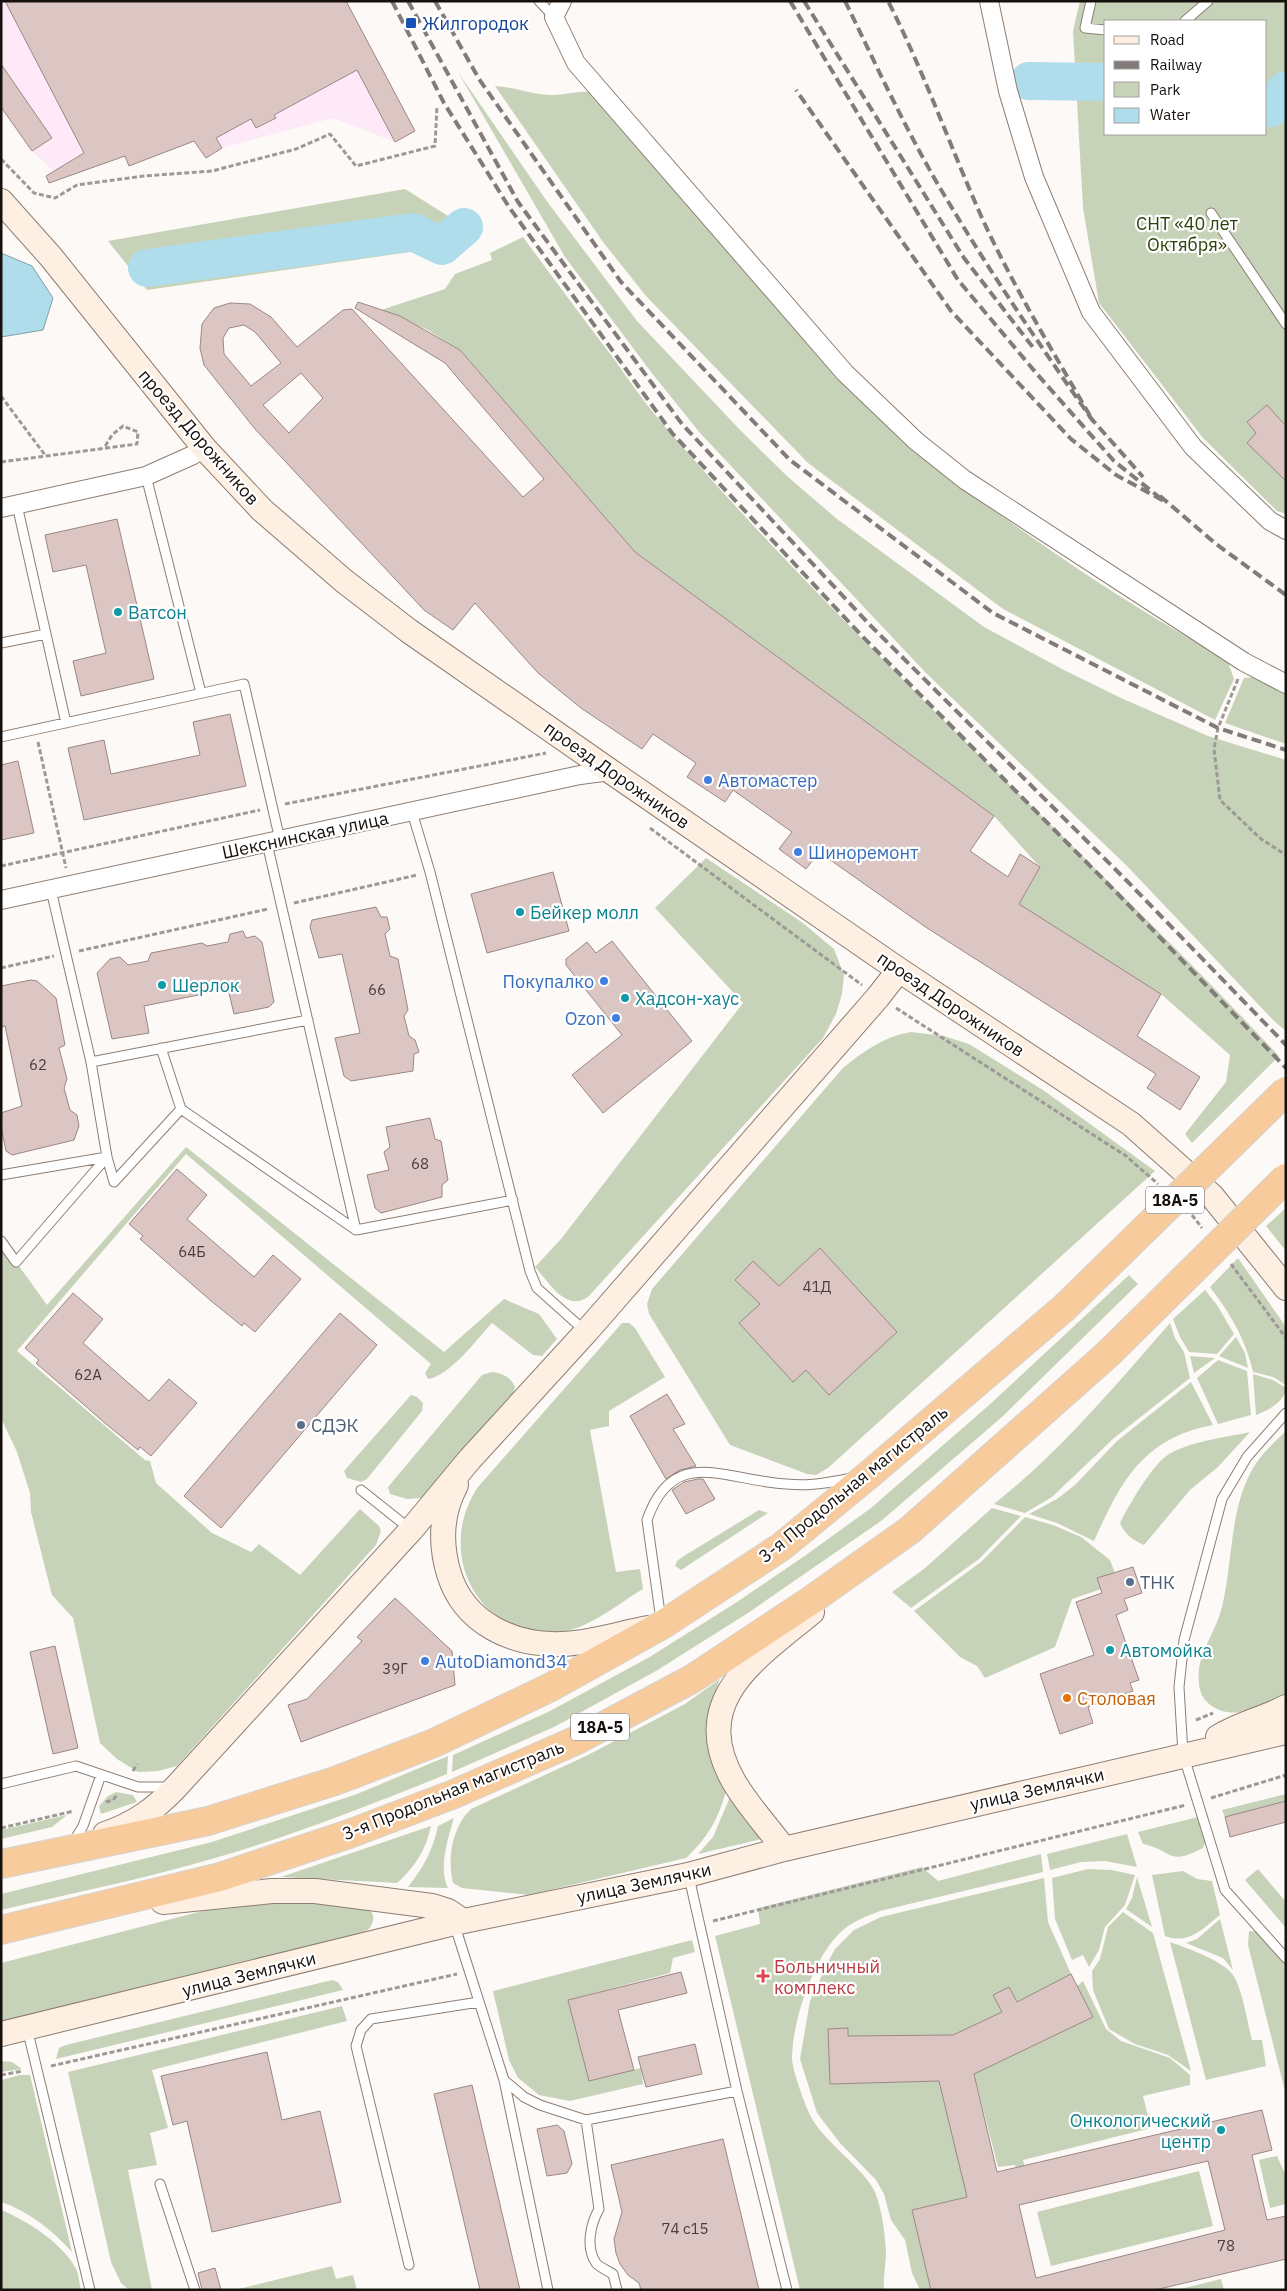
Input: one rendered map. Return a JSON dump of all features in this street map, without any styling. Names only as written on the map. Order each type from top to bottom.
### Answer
[{"type":"highway","name":"3-я Продольная магистраль","points":[[1,1864],[208,1821],[335,1781],[434,1744],[551,1687],[662,1625],[781,1547],[871,1473],[1064,1308],[1286,1091]]},
{"type":"highway","name":"3-я Продольная магистраль","points":[[1,1930],[220,1877],[349,1834],[454,1794],[576,1740],[692,1679],[810,1601],[910,1530],[1109,1353],[1286,1178]]},
{"type":"main road","name":"проезд Дорожников","points":[[1,201],[51,257],[204,447],[262,510],[344,581],[409,630],[610,771],[900,970],[1131,1124],[1212,1196],[1286,1288]]},
{"type":"main road","points":[[1,1864],[71,1846],[132,1823],[158,1806],[412,1530],[470,1459],[586,1332],[900,970]]},
{"type":"main road","points":[[470,1459],[450,1497],[443,1529],[443,1548],[448,1572],[458,1597],[481,1622],[509,1637],[546,1644],[564,1644],[662,1625]]},
{"type":"main road","points":[[784,1849],[744,1797],[720,1752],[717,1721],[724,1702],[734,1684],[760,1655],[910,1530]]},
{"type":"main road","points":[[1188,1753],[1237,1726],[1272,1715],[1286,1707]]},
{"type":"main road","name":"улица Землячки","points":[[1,2034],[459,1922],[688,1876],[784,1849],[1188,1753],[1285,1735]]},
{"type":"main road","points":[[1,1930],[186,1898],[272,1891],[315,1891],[432,1906],[448,1911],[459,1922]]},
{"type":"street","points":[[562,1],[554,17],[576,62],[845,373],[916,441],[965,480],[1244,662],[1286,684]]},
{"type":"street","points":[[990,1],[1008,91],[1034,177],[1091,312],[1193,447],[1270,521],[1286,530]]},
{"type":"street","points":[[9,507],[146,476],[193,455],[204,447]]},
{"type":"street","name":"Шекснинская улица","points":[[1,900],[610,771]]},
{"type":"lane","points":[[539,1],[554,17]]},
{"type":"lane","points":[[1091,1],[1085,28],[1104,30]]},
{"type":"lane","points":[[1186,20],[1208,1]]},
{"type":"lane","points":[[1211,213],[1286,324]]},
{"type":"lane","points":[[146,476],[201,693]]},
{"type":"lane","points":[[9,507],[46,634],[66,723]]},
{"type":"lane","points":[[1,643],[46,634]]},
{"type":"lane","points":[[1,737],[244,684],[272,807],[282,906],[356,1230]]},
{"type":"lane","points":[[412,812],[430,872],[529,1267],[537,1288],[586,1332]]},
{"type":"lane","points":[[51,890],[91,1062],[107,1157],[114,1182],[181,1109]]},
{"type":"lane","points":[[91,1062],[308,1020]]},
{"type":"lane","points":[[161,1048],[181,1109],[356,1230],[513,1200]]},
{"type":"lane","points":[[1,1175],[107,1157]]},
{"type":"lane","points":[[1,1240],[16,1262],[107,1157]]},
{"type":"lane","points":[[1286,1413],[1247,1457],[1222,1499],[1184,1640],[1179,1687],[1188,1753],[1198,1802],[1225,1890],[1286,1958]]},
{"type":"lane","points":[[662,1625],[647,1520],[652,1506],[666,1487],[686,1475],[699,1471],[730,1474],[767,1482],[815,1486],[871,1473]]},
{"type":"lane","points":[[361,1490],[412,1530]]},
{"type":"lane","points":[[1,1784],[76,1766],[100,1776],[138,1787],[176,1787]]},
{"type":"lane","points":[[71,1846],[83,1826],[100,1776]]},
{"type":"lane","points":[[688,1876],[737,2091],[788,2290]]},
{"type":"lane","points":[[459,1922],[469,1971],[504,2080],[548,2290]]},
{"type":"lane","points":[[409,2265],[356,2046],[361,2030],[371,2018],[479,2002]]},
{"type":"lane","points":[[27,2028],[90,2290]]},
{"type":"lane","points":[[504,2080],[524,2097],[540,2105],[586,2120],[737,2091]]},
{"type":"lane","points":[[586,2120],[599,2209],[592,2221],[591,2248],[596,2263],[613,2274],[616,2290]]},
{"type":"lane","points":[[160,2184],[195,2290]]},
{"type":"path","points":[[1,159],[34,193],[55,198],[77,186],[144,176],[212,171],[296,149],[330,134],[356,166],[435,146],[438,106]]},
{"type":"path","points":[[1,396],[45,455]]},
{"type":"path","points":[[1,462],[137,444],[138,432],[123,426],[112,435],[104,448]]},
{"type":"path","points":[[1244,662],[1218,728],[1214,749],[1220,800],[1261,839],[1286,855]]},
{"type":"path","points":[[35,730],[70,885]]},
{"type":"path","points":[[1,866],[272,807],[550,752]]},
{"type":"path","points":[[642,822],[878,997],[1126,1156],[1162,1188]]},
{"type":"path","points":[[1,968],[430,872]]},
{"type":"path","points":[[1190,1213],[1206,1234]]},
{"type":"path","points":[[1228,1261],[1286,1338]]},
{"type":"path","points":[[698,1924],[1198,1802],[1286,1775]]},
{"type":"path","points":[[1,2075],[79,2061],[469,1971]]},
{"type":"shaded area","points":[[1,1],[346,1],[415,131],[395,142],[333,118],[222,148],[206,158],[194,141],[129,166],[124,157],[62,179],[32,151],[1,107]]},
{"type":"green space","name":"СНТ «40 лет Октября»","points":[[1080,1],[1286,1],[1286,514],[1277,511],[1203,438],[1099,303],[1083,208],[1073,31]]},
{"type":"green space","points":[[458,72],[546,200],[637,321],[742,432],[788,477],[837,519],[984,627],[1064,670],[1121,698],[1208,736],[1286,760],[1286,1031],[1274,1021],[1127,866],[925,672],[700,433],[651,372],[565,257]]},
{"type":"green space","points":[[495,86],[547,95],[589,92],[628,130],[953,480],[1087,575],[1156,619],[1227,659],[1234,679],[1215,720],[1003,609],[808,463],[646,296],[603,242]]},
{"type":"green space","points":[[405,189],[456,221],[424,250],[147,290],[108,241]]},
{"type":"green space","points":[[523,237],[649,407],[734,505],[888,665],[1124,897],[1279,1056],[1192,1143],[1185,1134],[1226,1082],[1230,1055],[1161,994],[1019,904],[1040,867],[994,816],[635,552],[460,350],[426,329],[381,310],[445,289],[455,274],[492,260],[490,253]]},
{"type":"green space","points":[[1253,677],[1286,691],[1286,744],[1225,723],[1244,678]]},
{"type":"green space","points":[[706,858],[803,923],[834,949],[844,975],[842,994],[836,1014],[823,1038],[588,1297],[580,1301],[572,1301],[558,1294],[535,1267],[561,1239],[743,1003],[655,908]]},
{"type":"green space","points":[[911,1032],[944,1036],[969,1044],[1043,1090],[1155,1171],[828,1468],[816,1475],[807,1474],[730,1445],[649,1314],[647,1304],[652,1289],[842,1069],[883,1041]]},
{"type":"green space","points":[[186,1147],[444,1352],[504,1299],[539,1314],[557,1339],[542,1356],[533,1355],[492,1323],[454,1364],[437,1376],[428,1379],[425,1373],[431,1364],[186,1154],[17,1351],[145,1460],[150,1461],[156,1483],[212,1533],[251,1552],[259,1544],[300,1575],[360,1509],[379,1526],[381,1531],[376,1545],[177,1766],[158,1771],[138,1772],[117,1759],[100,1743],[73,1618],[52,1595],[31,1512],[30,1493],[17,1452],[1,1418],[1,1241],[47,1305]]},
{"type":"green space","points":[[1286,1208],[1286,1251],[1266,1226]]},
{"type":"green space","points":[[1238,1258],[1286,1327],[1286,1385],[1273,1377],[1253,1372],[1246,1349],[1236,1327],[1210,1287]]},
{"type":"green space","points":[[1129,1275],[1138,1284],[1002,1417],[881,1521],[748,1613],[656,1671],[554,1727],[452,1772],[453,1755],[548,1712],[648,1658],[737,1602],[871,1508],[988,1406]]},
{"type":"green space","points":[[1205,1290],[1217,1305],[1234,1334],[1217,1354],[1189,1352],[1180,1337],[1173,1319]]},
{"type":"green space","points":[[622,1323],[629,1323],[635,1328],[665,1377],[609,1411],[609,1426],[590,1430],[616,1572],[640,1569],[643,1589],[585,1625],[575,1629],[536,1632],[510,1624],[488,1609],[473,1589],[463,1566],[461,1540],[465,1513],[478,1487]]},
{"type":"green space","points":[[1170,1323],[1175,1338],[1184,1352],[1190,1378],[1114,1438],[1052,1497],[1025,1513],[994,1504],[1042,1463],[1108,1394]]},
{"type":"green space","points":[[1236,1337],[1245,1353],[1248,1368],[1219,1356]]},
{"type":"green space","points":[[1190,1356],[1215,1358],[1194,1373]]},
{"type":"green space","points":[[1218,1360],[1247,1371],[1251,1415],[1218,1424],[1197,1378]]},
{"type":"green space","points":[[492,1372],[503,1375],[511,1380],[515,1387],[513,1394],[422,1498],[407,1499],[390,1494],[388,1487],[482,1375]]},
{"type":"green space","points":[[1253,1374],[1273,1380],[1286,1388],[1279,1402],[1256,1415]]},
{"type":"green space","points":[[1191,1382],[1213,1425],[1189,1431],[1169,1440],[1137,1465],[1114,1499],[1094,1541],[1057,1523],[1029,1514],[1057,1499],[1075,1485],[1117,1441]]},
{"type":"green space","points":[[411,1395],[417,1397],[423,1403],[422,1411],[367,1479],[361,1482],[347,1478],[344,1471]]},
{"type":"green space","points":[[1286,1431],[1286,1697],[1256,1709],[1236,1713],[1226,1712],[1208,1703],[1202,1695],[1199,1687],[1199,1668],[1222,1607],[1234,1525],[1242,1493],[1255,1465],[1269,1447]]},
{"type":"green space","points":[[1250,1432],[1218,1467],[1190,1490],[1144,1545],[1124,1531],[1120,1523],[1124,1515],[1147,1478],[1165,1457],[1183,1447]]},
{"type":"green space","points":[[992,1508],[1021,1516],[979,1559],[911,1608],[892,1592],[924,1569]]},
{"type":"green space","points":[[759,1510],[768,1513],[681,1570],[675,1566],[677,1561],[684,1556]]},
{"type":"green space","points":[[1025,1517],[1053,1525],[1081,1537],[1110,1560],[1119,1583],[1072,1599],[1055,1647],[985,1678],[977,1666],[960,1657],[914,1611],[981,1562]]},
{"type":"green space","points":[[720,1679],[711,1708],[709,1736],[710,1750],[714,1763],[726,1791],[720,1810],[711,1828],[686,1858],[529,1895],[462,1888],[453,1883],[451,1853],[455,1834],[471,1809],[586,1756],[685,1704]]},
{"type":"green space","points":[[448,1756],[447,1774],[274,1840],[162,1873],[1,1910],[1,1894],[212,1842],[357,1794]]},
{"type":"green space","points":[[116,1792],[133,1795],[137,1802],[101,1814],[99,1806],[108,1796]]},
{"type":"green space","points":[[1286,1794],[1286,1801],[1225,1817],[1222,1810]]},
{"type":"green space","points":[[730,1797],[770,1837],[698,1854],[713,1837]]},
{"type":"green space","points":[[67,1815],[52,1827],[1,1839],[1,1830]]},
{"type":"green space","points":[[1198,1817],[1205,1843],[1203,1848],[1183,1856],[1176,1857],[1143,1844],[1138,1832]]},
{"type":"green space","points":[[454,1818],[444,1863],[445,1880],[448,1888],[408,1887],[427,1858],[438,1826]]},
{"type":"green space","points":[[431,1826],[426,1843],[418,1858],[397,1883],[281,1877]]},
{"type":"green space","points":[[1127,1834],[1137,1867],[1105,1861],[1081,1862],[1050,1870],[1047,1854]]},
{"type":"green space","points":[[1041,1854],[1043,1872],[880,1911],[856,1921],[843,1930],[832,1941],[823,1955],[800,2008],[793,2044],[793,2065],[811,2117],[826,2137],[870,2183],[875,2192],[885,2237],[884,2290],[800,2290],[715,1936],[760,1924],[758,1908],[922,1867],[938,1881]]},
{"type":"green space","points":[[1088,1869],[1112,1870],[1135,1875],[1125,1905],[1105,1927],[1099,1950],[1089,1967],[1083,1955],[1072,1960],[1055,1919],[1052,1878]]},
{"type":"green space","points":[[1258,1869],[1286,1902],[1286,1928],[1245,1880]]},
{"type":"green space","points":[[1183,1871],[1197,1879],[1212,1881],[1220,1915],[1195,1934],[1188,1937],[1174,1938],[1165,1936],[1152,1875]]},
{"type":"green space","points":[[1137,1877],[1152,1927],[1126,1909],[1132,1898]]},
{"type":"green space","points":[[1044,1878],[1048,1922],[1071,1974],[1017,2002],[1009,1987],[994,1995],[1002,2012],[953,2035],[848,2036],[848,2028],[828,2029],[830,2084],[939,2081],[967,2197],[912,2210],[931,2290],[920,2290],[912,2273],[905,2240],[891,2220],[884,2194],[876,2180],[840,2143],[817,2113],[800,2059],[810,2001],[835,1949],[854,1930],[881,1917]]},
{"type":"green space","points":[[245,1900],[360,1904],[371,1911],[373,1922],[368,1930],[359,1933],[1,2022],[1,1963]]},
{"type":"green space","points":[[1123,1912],[1153,1933],[1191,2071],[1168,2055],[1135,2044],[1109,2029],[1093,1990],[1092,1971],[1100,1959],[1108,1927]]},
{"type":"green space","points":[[1220,1919],[1233,1970],[1223,1958],[1186,1943],[1197,1939]]},
{"type":"green space","points":[[1249,1931],[1263,1932],[1286,1957],[1286,2095],[1248,1945]]},
{"type":"green space","points":[[692,1940],[695,1952],[673,1958],[670,1973],[568,2000],[589,2081],[641,2068],[643,2084],[570,2101],[539,2095],[518,2078],[509,2060],[493,1991]]},
{"type":"green space","points":[[1170,1942],[1207,1956],[1232,1973],[1241,1994],[1252,2040],[1262,2040],[1266,2066],[1206,2080]]},
{"type":"green space","points":[[332,1980],[338,1982],[343,1990],[56,2059],[59,2048],[66,2045]]},
{"type":"green space","points":[[1083,1981],[1106,2029],[1121,2041],[1170,2058],[1190,2075],[1190,2085],[1143,2096],[1151,2128],[1023,2160],[1028,2179],[1019,2180],[1015,2165],[998,2167],[974,2074]]},
{"type":"green space","points":[[342,2006],[347,2021],[152,2070],[168,2128],[150,2133],[157,2165],[128,2170],[152,2290],[129,2290],[121,2283],[111,2262],[68,2072]]},
{"type":"green space","points":[[1,2061],[12,2062],[22,2069],[1,2072]]},
{"type":"green space","points":[[20,2075],[30,2075],[72,2252],[40,2222],[22,2211],[1,2202],[1,2080]]},
{"type":"green space","points":[[1277,2156],[1286,2176],[1286,2204],[1270,2208],[1259,2160]]},
{"type":"green space","points":[[1199,2171],[1213,2226],[1051,2266],[1037,2212]]},
{"type":"green space","points":[[1,2210],[32,2226],[61,2249],[76,2269],[81,2290],[1,2290]]},
{"type":"green space","points":[[332,2266],[336,2279],[353,2275],[357,2290],[235,2290]]},
{"type":"green space","points":[[1221,2279],[1224,2290],[1176,2290]]},
{"type":"water","points":[[1,253],[32,266],[53,298],[43,330],[1,337]]},
{"type":"building","points":[[5,1],[346,1],[415,131],[395,142],[357,70],[274,115],[276,118],[256,128],[251,119],[216,138],[222,148],[206,158],[194,141],[129,166],[125,156],[49,183],[46,176],[84,153]]},
{"type":"building","points":[[1,64],[52,138],[32,151],[1,107]]},
{"type":"building","points":[[358,302],[400,316],[460,350],[635,552],[994,816],[970,851],[1008,877],[1020,854],[1040,867],[1019,904],[1161,994],[1137,1036],[1200,1077],[1180,1110],[1147,1088],[1156,1074],[927,928],[819,852],[806,869],[779,849],[792,832],[733,790],[725,802],[687,777],[696,763],[653,734],[642,749],[581,708],[538,673],[475,603],[453,630],[424,610],[255,429],[204,365],[200,348],[202,324],[214,308],[230,303],[250,304],[271,317],[297,347],[343,310],[352,309],[523,497],[544,479],[445,363],[355,308]],"holes":[[[244,325],[255,332],[281,363],[251,386],[224,354],[223,338],[229,328]],[[301,373],[323,398],[289,433],[263,405]]]},
{"type":"building","points":[[1267,405],[1286,426],[1286,481],[1247,443],[1256,433],[1247,422]]},
{"type":"building","name":"Ватсон","points":[[117,519],[154,679],[81,696],[73,661],[106,653],[86,565],[53,572],[45,535]]},
{"type":"building","points":[[230,714],[246,786],[84,820],[68,748],[104,740],[111,774],[200,755],[193,722]]},
{"type":"building","points":[[18,761],[34,833],[1,840],[1,765]]},
{"type":"building","name":"Бейкер молл","points":[[553,872],[569,931],[487,953],[471,894]]},
{"type":"building","points":[[376,907],[381,917],[387,917],[390,929],[385,934],[390,956],[398,959],[408,1010],[404,1016],[409,1036],[415,1040],[419,1052],[414,1054],[413,1071],[351,1081],[344,1076],[335,1038],[360,1033],[342,954],[319,958],[310,927],[312,920]]},
{"type":"building","name":"Шерлок","points":[[243,931],[246,938],[255,936],[262,942],[274,1002],[269,1007],[234,1014],[228,989],[144,1006],[149,1033],[112,1039],[97,973],[110,959],[120,957],[128,965],[148,961],[151,953],[202,943],[207,946],[228,942],[230,934]]},
{"type":"building","name":"Хадсон-хаус","points":[[612,941],[692,1041],[603,1113],[572,1075],[622,1035],[566,965],[566,959],[587,942],[596,953]]},
{"type":"building","points":[[31,980],[37,981],[56,998],[65,1045],[59,1048],[67,1079],[64,1088],[70,1110],[77,1115],[79,1126],[74,1140],[12,1155],[6,1151],[1,1127],[1,1113],[22,1106],[5,1026],[1,1027],[1,986]]},
{"type":"building","points":[[430,1118],[435,1139],[441,1141],[448,1180],[442,1185],[442,1197],[381,1213],[375,1208],[367,1175],[389,1170],[384,1152],[390,1147],[386,1127]]},
{"type":"building","points":[[177,1169],[207,1195],[187,1219],[254,1277],[273,1255],[301,1279],[255,1332],[244,1323],[242,1326],[210,1300],[140,1239],[143,1236],[129,1224]]},
{"type":"building","points":[[820,1248],[897,1332],[829,1395],[806,1370],[793,1382],[739,1323],[760,1304],[735,1280],[753,1261],[779,1286]]},
{"type":"building","points":[[73,1293],[103,1319],[83,1343],[149,1401],[169,1379],[197,1403],[151,1456],[140,1447],[138,1450],[106,1424],[36,1363],[39,1360],[25,1348]]},
{"type":"building","points":[[340,1313],[377,1345],[221,1528],[184,1496]]},
{"type":"building","points":[[667,1394],[685,1424],[673,1429],[696,1466],[680,1470],[666,1479],[630,1416]]},
{"type":"building","points":[[703,1479],[715,1499],[686,1514],[672,1490],[684,1482]]},
{"type":"building","points":[[1133,1567],[1142,1593],[1124,1599],[1128,1610],[1116,1615],[1139,1680],[1130,1683],[1133,1691],[1088,1707],[1093,1723],[1060,1734],[1040,1674],[1094,1655],[1076,1602],[1102,1593],[1097,1578]]},
{"type":"building","points":[[395,1598],[452,1651],[455,1685],[301,1742],[288,1705],[307,1699],[362,1641],[357,1637]]},
{"type":"building","points":[[55,1646],[78,1748],[53,1754],[30,1652]]},
{"type":"building","points":[[1286,1801],[1286,1822],[1230,1837],[1225,1817]]},
{"type":"building","points":[[681,1972],[687,1993],[618,2010],[634,2070],[589,2081],[568,2000]]},
{"type":"building","name":"Онкологический центр","points":[[1071,1974],[1093,2017],[974,2074],[997,2172],[1262,2110],[1272,2150],[1252,2155],[1267,2220],[1286,2216],[1286,2259],[1155,2290],[931,2290],[912,2210],[967,2197],[939,2081],[830,2084],[828,2029],[848,2028],[848,2036],[953,2035],[1002,2012],[993,1995],[1009,1987],[1017,2002]],"holes":[[[1208,2161],[1225,2230],[1036,2278],[1019,2205]]]},
{"type":"building","points":[[695,2044],[702,2074],[646,2087],[638,2057]]},
{"type":"building","points":[[267,2052],[282,2120],[320,2111],[341,2202],[212,2232],[187,2121],[173,2125],[161,2076]]},
{"type":"building","points":[[472,2085],[520,2290],[480,2290],[434,2094]]},
{"type":"building","points":[[557,2125],[564,2131],[572,2164],[567,2173],[547,2176],[537,2129]]},
{"type":"building","points":[[723,2139],[759,2290],[641,2290],[639,2283],[628,2275],[620,2264],[616,2253],[614,2239],[622,2212],[611,2165]]},
{"type":"building","points":[[215,2268],[221,2290],[202,2290],[198,2273]]},
{"type":"waterway","points":[[1029,81],[1104,82]]},
{"type":"waterway","points":[[1267,106],[1271,108],[1286,90]]},
{"type":"waterway","points":[[147,268],[413,232],[442,246],[464,227]]},
{"type":"railway","points":[[392,1],[444,103],[509,207],[672,433],[862,636],[1117,893],[1286,1068]]},
{"type":"railway","points":[[408,1],[518,202],[682,424],[870,625],[1127,881],[1286,1045]]},
{"type":"railway","points":[[435,1],[479,79],[621,282],[790,460],[993,613],[1218,728],[1286,750]]},
{"type":"railway","points":[[790,1],[958,280],[1037,374],[1114,461],[1164,501],[1116,475],[1071,439],[951,311],[796,90]]},
{"type":"railway","points":[[804,1],[964,258],[1035,350]]},
{"type":"railway","points":[[845,1],[908,129],[949,203],[1019,314],[1093,421],[1035,321],[994,244],[925,82],[888,1]]},
{"type":"railway","points":[[1089,416],[1143,477]]},
{"type":"railway","points":[[1160,496],[1216,544],[1286,595]]},
{"type":"place","name":"Жилгородок","points":[[411,23]]},
{"type":"place","name":"Ватсон","points":[[118,612]]},
{"type":"place","name":"Автомастер","points":[[708,780]]},
{"type":"place","name":"Шиноремонт","points":[[798,852]]},
{"type":"place","name":"Бейкер молл","points":[[520,912]]},
{"type":"place","name":"Покупалко","points":[[604,981]]},
{"type":"place","name":"Шерлок","points":[[162,985]]},
{"type":"place","name":"Хадсон-хаус","points":[[625,998]]},
{"type":"place","name":"Ozon","points":[[616,1018]]},
{"type":"place","name":"СДЭК","points":[[301,1425]]},
{"type":"place","name":"ТНК","points":[[1130,1582]]},
{"type":"place","name":"Автомойка","points":[[1110,1650]]},
{"type":"place","name":"AutoDiamond34","points":[[425,1661]]},
{"type":"place","name":"Столовая","points":[[1067,1698]]},
{"type":"place","name":"Больничный комплекс","points":[[763,1976]]},
{"type":"place","name":"Онкологический центр","points":[[1221,2130]]}]
